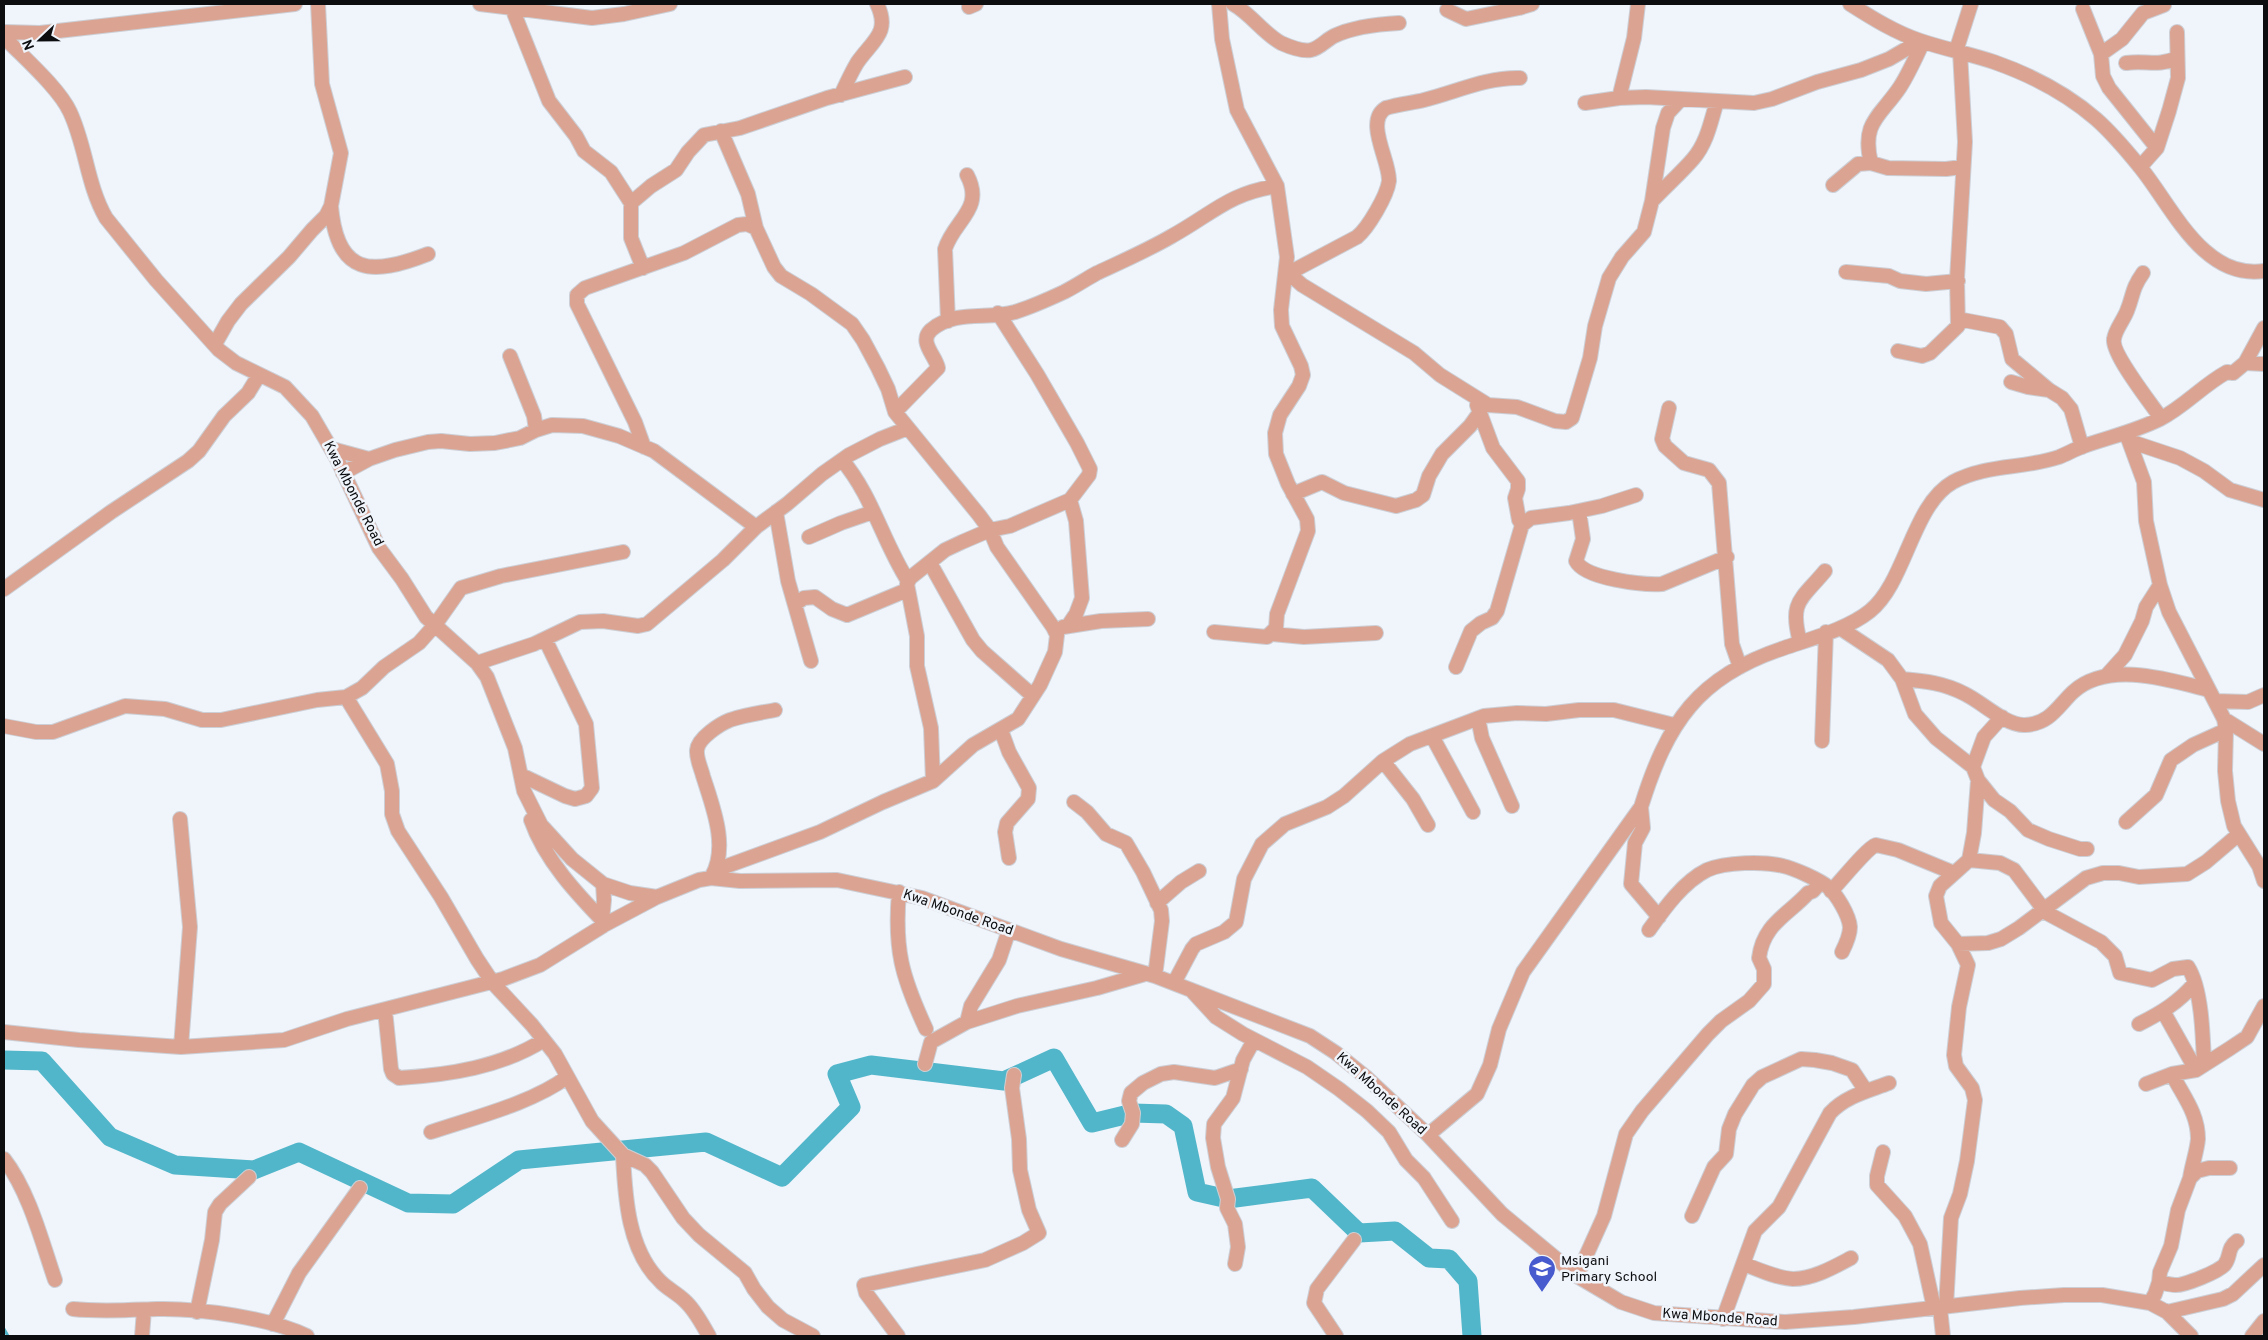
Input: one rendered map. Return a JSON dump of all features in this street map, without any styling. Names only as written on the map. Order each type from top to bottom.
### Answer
[{"type":"street","points":[[4,32],[40,34],[295,4]]},
{"type":"street","points":[[318,4],[322,84],[341,153],[331,206],[333,229],[344,253],[354,261],[367,265],[385,267],[403,264],[428,254]]},
{"type":"street","points":[[480,4],[592,18],[624,14],[670,4]]},
{"type":"street","points":[[841,95],[858,62],[880,34],[883,24],[877,4]]},
{"type":"street","points":[[1214,632],[1267,637],[1272,634],[1276,628],[1277,614],[1289,578],[1308,531],[1307,519],[1293,494],[1276,454],[1275,432],[1280,415],[1299,386],[1303,375],[1301,366],[1282,326],[1281,310],[1288,272],[1286,237],[1277,186],[1237,110],[1222,39],[1220,4]]},
{"type":"street","points":[[1233,4],[1268,34],[1282,43],[1309,51],[1316,49],[1334,36],[1342,33],[1382,24],[1399,24]]},
{"type":"street","points":[[1447,10],[1466,18],[1511,10],[1532,4]]},
{"type":"street","points":[[1619,98],[1634,38],[1638,4]]},
{"type":"street","points":[[1850,4],[1922,42],[1995,62],[2058,90],[2097,120],[2140,167],[2186,231],[2205,250],[2228,266],[2243,271],[2264,271]]},
{"type":"street","points":[[1898,351],[1922,356],[1930,353],[1944,337],[1955,331],[1958,326],[1962,167],[1965,142],[1958,52],[1971,4]]},
{"type":"street","points":[[2101,54],[2122,39],[2143,13],[2164,5]]},
{"type":"street","points":[[512,8],[549,101],[576,136],[584,151],[611,172],[631,203],[631,238],[643,268]]},
{"type":"street","points":[[2083,9],[2101,54],[2103,76],[2109,88],[2157,148]]},
{"type":"street","points":[[2140,167],[2157,148],[2170,111],[2178,78],[2176,58],[2177,32]]},
{"type":"street","name":"Kwa Mbonde Road","points":[[4,37],[58,94],[70,110],[82,142],[95,196],[106,218],[156,280],[214,344],[236,363],[281,384],[289,390],[312,416],[332,449],[379,548],[402,578],[418,606],[435,626],[476,663],[487,677],[515,748],[524,791],[541,825],[558,845],[602,884],[630,893],[657,897],[713,874],[740,882],[837,880],[899,892],[922,898],[1061,949],[1174,983],[1310,1036],[1336,1053],[1367,1078],[1428,1135],[1502,1214],[1577,1276],[1620,1302],[1654,1313],[1785,1322],[1854,1317],[2020,1298],[2064,1295],[2102,1296],[2150,1303],[2167,1312],[2191,1336]]},
{"type":"street","points":[[1585,104],[1619,98],[1646,96],[1754,103],[1772,99],[1817,82],[1861,70],[1889,59],[1922,42]]},
{"type":"street","points":[[1872,163],[1867,147],[1872,124],[1905,79],[1922,42]]},
{"type":"street","points":[[2126,63],[2147,62],[2159,64],[2176,58]]},
{"type":"street","points":[[631,203],[651,186],[676,170],[688,152],[704,135],[740,128],[841,95],[905,77]]},
{"type":"street","points":[[1288,272],[1357,237],[1368,224],[1389,182],[1379,136],[1378,120],[1381,111],[1386,108],[1425,100],[1461,88],[1506,78],[1520,78]]},
{"type":"street","points":[[1288,272],[1302,285],[1325,301],[1355,316],[1414,353],[1440,375],[1488,406],[1517,407],[1555,421],[1566,422],[1572,418],[1590,358],[1595,326],[1609,278],[1622,257],[1644,232],[1652,201],[1663,128],[1668,113],[1681,99]]},
{"type":"street","points":[[1652,201],[1693,159],[1702,146],[1710,126],[1716,101]]},
{"type":"street","points":[[721,131],[748,194],[756,228],[770,259],[781,276],[852,324],[864,340],[878,368],[888,389],[895,412],[990,530],[997,547],[1062,628]]},
{"type":"street","points":[[1832,185],[1858,164],[1872,163],[1888,168],[1946,169],[1962,167]]},
{"type":"street","points":[[948,321],[945,249],[948,240],[968,213],[971,203],[973,193],[967,175]]},
{"type":"street","points":[[895,412],[938,368],[937,362],[929,351],[926,342],[929,332],[939,324],[962,316],[1014,312],[1064,292],[1097,274],[1138,256],[1211,210],[1237,196],[1277,186]]},
{"type":"street","points":[[214,344],[241,304],[289,257],[326,216],[331,206]]},
{"type":"street","points":[[644,446],[576,301],[580,292],[586,288],[684,253],[738,224],[747,224],[756,228]]},
{"type":"street","points":[[1846,272],[1889,276],[1900,281],[1926,284],[1958,281]]},
{"type":"street","points":[[2143,273],[2133,287],[2130,304],[2113,341],[2128,372],[2161,418]]},
{"type":"street","points":[[795,604],[804,598],[815,598],[832,609],[847,615],[908,586],[930,563],[946,550],[990,530],[1010,526],[1070,500],[1089,475],[1090,469],[1047,391],[998,313]]},
{"type":"street","points":[[1958,319],[2000,327],[2006,334],[2012,360],[2062,398],[2071,409],[2082,447]]},
{"type":"street","points":[[1428,1135],[1477,1094],[1490,1065],[1499,1029],[1523,972],[1641,807],[1674,725],[1711,684],[1760,656],[1840,628],[1870,611],[1886,593],[1925,514],[1939,492],[1952,483],[1969,475],[1994,468],[2043,462],[2082,447],[2128,437],[2182,405],[2207,384],[2227,372],[2233,373],[2245,363],[2264,328]]},
{"type":"street","points":[[510,356],[534,416],[536,430]]},
{"type":"street","points":[[2245,363],[2264,364]]},
{"type":"street","points":[[4,589],[111,512],[188,461],[199,451],[224,416],[248,393],[259,375]]},
{"type":"street","points":[[2011,382],[2028,388],[2049,390]]},
{"type":"street","points":[[1474,398],[1493,448],[1518,481],[1515,498],[1519,520],[1522,525]]},
{"type":"street","points":[[1669,408],[1662,439],[1665,446],[1684,463],[1709,470],[1720,483],[1732,644],[1740,667]]},
{"type":"street","points":[[1293,494],[1322,482],[1344,493],[1396,506],[1416,500],[1424,495],[1429,476],[1442,454],[1470,426],[1480,412]]},
{"type":"street","points":[[343,473],[370,459],[428,442],[495,443],[520,438],[552,425],[583,426],[619,436],[654,451],[756,527]]},
{"type":"street","points":[[476,663],[545,639],[580,622],[603,621],[638,626],[647,624],[723,560],[756,527],[822,474],[842,460],[880,439],[908,428]]},
{"type":"street","points":[[2128,437],[2180,458],[2204,471],[2230,490],[2264,500]]},
{"type":"street","points":[[2128,437],[2144,482],[2146,521],[2160,585],[2180,636],[2225,724],[2225,771],[2228,802],[2234,826],[2259,866],[2264,881]]},
{"type":"street","points":[[332,449],[370,459]]},
{"type":"street","points":[[842,460],[856,478],[908,586],[917,636],[917,666],[931,728],[933,780]]},
{"type":"street","points":[[1456,667],[1471,632],[1481,623],[1492,618],[1497,611],[1522,525],[1531,518],[1579,511],[1636,495]]},
{"type":"street","points":[[713,874],[820,832],[933,780],[973,744],[1018,719],[1033,696],[1055,652],[1062,628],[1076,614],[1082,598],[1076,521],[1070,500]]},
{"type":"street","points":[[1579,511],[1583,539],[1576,562],[1585,571],[1609,578],[1652,585],[1662,584],[1727,557]]},
{"type":"street","points":[[776,512],[788,581],[811,661]]},
{"type":"street","points":[[809,537],[841,522],[873,512]]},
{"type":"street","points":[[4,726],[36,732],[53,732],[125,706],[165,709],[202,720],[221,720],[317,700],[346,697],[362,688],[384,667],[419,643],[435,626],[458,591],[464,587],[502,576],[623,552]]},
{"type":"street","points":[[930,563],[973,640],[982,652],[1033,696]]},
{"type":"street","points":[[1800,642],[1795,624],[1797,604],[1802,595],[1825,571]]},
{"type":"street","points":[[2107,675],[2125,655],[2142,621],[2146,607],[2160,585]]},
{"type":"street","points":[[1062,628],[1101,621],[1148,619]]},
{"type":"street","points":[[1840,628],[1888,660],[1902,679],[1915,714],[1925,727],[1975,774],[1994,800],[2010,811],[2028,830],[2080,849],[2086,849]]},
{"type":"street","points":[[1822,741],[1826,632]]},
{"type":"street","points":[[1272,634],[1304,637],[1376,634]]},
{"type":"street","points":[[521,775],[575,798],[586,796],[592,788],[586,724],[545,639]]},
{"type":"street","points":[[1902,679],[1931,681],[1954,689],[2012,723],[2026,725],[2048,719],[2073,692],[2086,683],[2107,675],[2156,678],[2212,696],[2248,702],[2264,695]]},
{"type":"street","points":[[346,697],[386,764],[395,826],[494,983],[544,1040],[568,1077],[592,1121],[623,1155],[645,1166],[652,1172],[682,1218],[699,1235],[745,1273],[754,1289],[768,1307],[784,1320],[814,1336]]},
{"type":"street","points":[[713,874],[719,844],[718,828],[697,757],[698,744],[728,721],[775,710]]},
{"type":"street","points":[[1174,983],[1196,944],[1224,932],[1236,922],[1244,879],[1262,844],[1285,824],[1327,807],[1344,796],[1383,761],[1410,744],[1478,718],[1517,713],[1546,714],[1614,710],[1674,725]]},
{"type":"street","points":[[1940,1308],[1950,1218],[1960,1194],[1967,1161],[1974,1100],[1972,1088],[1956,1066],[1954,1055],[1959,1007],[1968,965],[1958,944],[1941,923],[1936,896],[1940,886],[1969,860],[1974,833],[1975,774],[1984,737],[2002,717]]},
{"type":"street","points":[[1478,718],[1482,738],[1512,806]]},
{"type":"street","points":[[2225,724],[2264,744]]},
{"type":"street","points":[[2126,822],[2156,795],[2171,760],[2225,724]]},
{"type":"street","points":[[1001,730],[1009,752],[1030,788],[1028,798],[1007,823],[1005,832],[1009,858]]},
{"type":"street","points":[[1432,736],[1473,812]]},
{"type":"street","points":[[1383,761],[1413,800],[1428,825]]},
{"type":"street","points":[[524,791],[535,832],[549,855],[569,884],[604,922]]},
{"type":"street","points":[[925,1064],[931,1042],[967,1022],[1017,1006],[1150,975],[1162,921],[1157,902],[1139,863],[1126,843],[1106,834],[1087,812],[1074,802]]},
{"type":"street","points":[[1641,807],[1643,828],[1635,843],[1631,884],[1658,916]]},
{"type":"street","points":[[180,819],[190,920],[181,1047]]},
{"type":"street","points":[[1958,944],[1988,943],[2001,940],[2044,911],[2086,878],[2104,873],[2119,873],[2139,877],[2187,874],[2206,862],[2239,834]]},
{"type":"street","points":[[1577,1276],[1604,1216],[1626,1134],[1642,1111],[1708,1034],[1721,1021],[1749,1000],[1764,984],[1764,969],[1759,958],[1764,941],[1776,920],[1808,893],[1826,887],[1856,865],[1864,853],[1876,845],[1898,850],[1954,873]]},
{"type":"street","points":[[1969,860],[2000,863],[2014,870],[2044,911],[2101,942],[2115,956],[2120,973],[2152,980],[2181,966],[2188,967],[2194,976],[2203,1032],[2200,1067]]},
{"type":"street","points":[[1650,930],[1658,916],[1688,884],[1707,870],[1727,864],[1783,866],[1826,887],[1850,923],[1842,952]]},
{"type":"street","points":[[1157,902],[1181,882],[1199,871]]},
{"type":"street","points":[[602,884],[604,922]]},
{"type":"street","points":[[899,892],[896,925],[900,965],[926,1029]]},
{"type":"street","points":[[4,1032],[79,1040],[181,1047],[284,1040],[346,1019],[434,996],[494,983],[540,964],[604,922],[657,897]]},
{"type":"street","points":[[967,1022],[971,1006],[999,960],[1009,930]]},
{"type":"street","points":[[2139,1024],[2184,997],[2195,984]]},
{"type":"street","points":[[1191,990],[1216,1017],[1254,1040],[1307,1067],[1367,1110],[1389,1132],[1406,1160],[1424,1178],[1452,1221]]},
{"type":"street","points":[[2146,1084],[2172,1074],[2200,1067],[2246,1037],[2264,1006]]},
{"type":"street","points":[[385,1010],[391,1069],[393,1074],[400,1078],[457,1072],[521,1054],[544,1040]]},
{"type":"street","points":[[2163,1011],[2200,1067]]},
{"type":"street","points":[[1235,1264],[1238,1247],[1236,1224],[1227,1208],[1228,1199],[1218,1167],[1213,1138],[1214,1124],[1233,1098],[1241,1069],[1254,1040]]},
{"type":"street","points":[[1692,1216],[1714,1168],[1726,1154],[1729,1129],[1735,1114],[1753,1085],[1762,1076],[1801,1059],[1815,1060],[1832,1063],[1852,1070],[1866,1091]]},
{"type":"street","points":[[1122,1140],[1132,1124],[1133,1114],[1129,1101],[1131,1093],[1143,1083],[1161,1074],[1174,1072],[1215,1078],[1241,1069]]},
{"type":"street","points":[[2150,1303],[2160,1282],[2160,1272],[2171,1246],[2178,1210],[2190,1178],[2192,1159],[2198,1141],[2188,1100],[2172,1074]]},
{"type":"street","points":[[898,1336],[866,1293],[864,1285],[985,1260],[1023,1243],[1039,1233],[1029,1210],[1020,1170],[1019,1139],[1012,1088],[1014,1075]]},
{"type":"street","points":[[431,1132],[506,1106],[556,1085],[568,1077]]},
{"type":"street","points":[[1723,1319],[1735,1281],[1744,1264],[1755,1231],[1779,1207],[1830,1113],[1838,1104],[1889,1083]]},
{"type":"street","points":[[1883,1152],[1876,1176],[1877,1185],[1905,1216],[1920,1244],[1940,1308],[1943,1336]]},
{"type":"street","points":[[623,1155],[624,1186],[630,1220],[640,1251],[661,1282],[690,1306],[709,1336]]},
{"type":"street","points":[[4,1159],[12,1170],[24,1197],[55,1280]]},
{"type":"street","points":[[2190,1178],[2197,1171],[2209,1168],[2230,1168]]},
{"type":"street","points":[[197,1312],[212,1240],[215,1212],[220,1204],[250,1177]]},
{"type":"street","points":[[273,1324],[299,1273],[360,1188]]},
{"type":"street","points":[[1336,1336],[1314,1303],[1314,1297],[1317,1289],[1354,1240]]},
{"type":"street","points":[[2160,1282],[2176,1286],[2191,1282],[2219,1269],[2225,1264],[2231,1245],[2236,1241]]},
{"type":"street","points":[[1744,1264],[1768,1273],[1793,1279],[1826,1271],[1851,1258]]},
{"type":"street","points":[[2167,1312],[2224,1299],[2233,1294],[2264,1265]]},
{"type":"street","points":[[73,1309],[197,1312],[273,1324],[292,1329],[307,1336]]},
{"type":"street","points":[[142,1336],[144,1310]]},
{"type":"street","points":[[2252,1336],[2264,1321]]},
{"type":"waterway","points":[[4,1060],[42,1061],[110,1137],[175,1165],[254,1170],[299,1152],[408,1203],[453,1204],[519,1160],[706,1142],[782,1177],[851,1107],[837,1074],[871,1065],[1004,1081],[1054,1058],[1092,1123],[1133,1113],[1166,1114],[1183,1126],[1197,1192],[1228,1199],[1312,1188],[1359,1233],[1395,1231],[1429,1258],[1449,1259],[1468,1281],[1472,1336]]},
{"type":"waterway","points":[[4,1329],[8,1336]]},
{"type":"place","name":"Msigani Primary School","points":[[1542,1293]]}]
